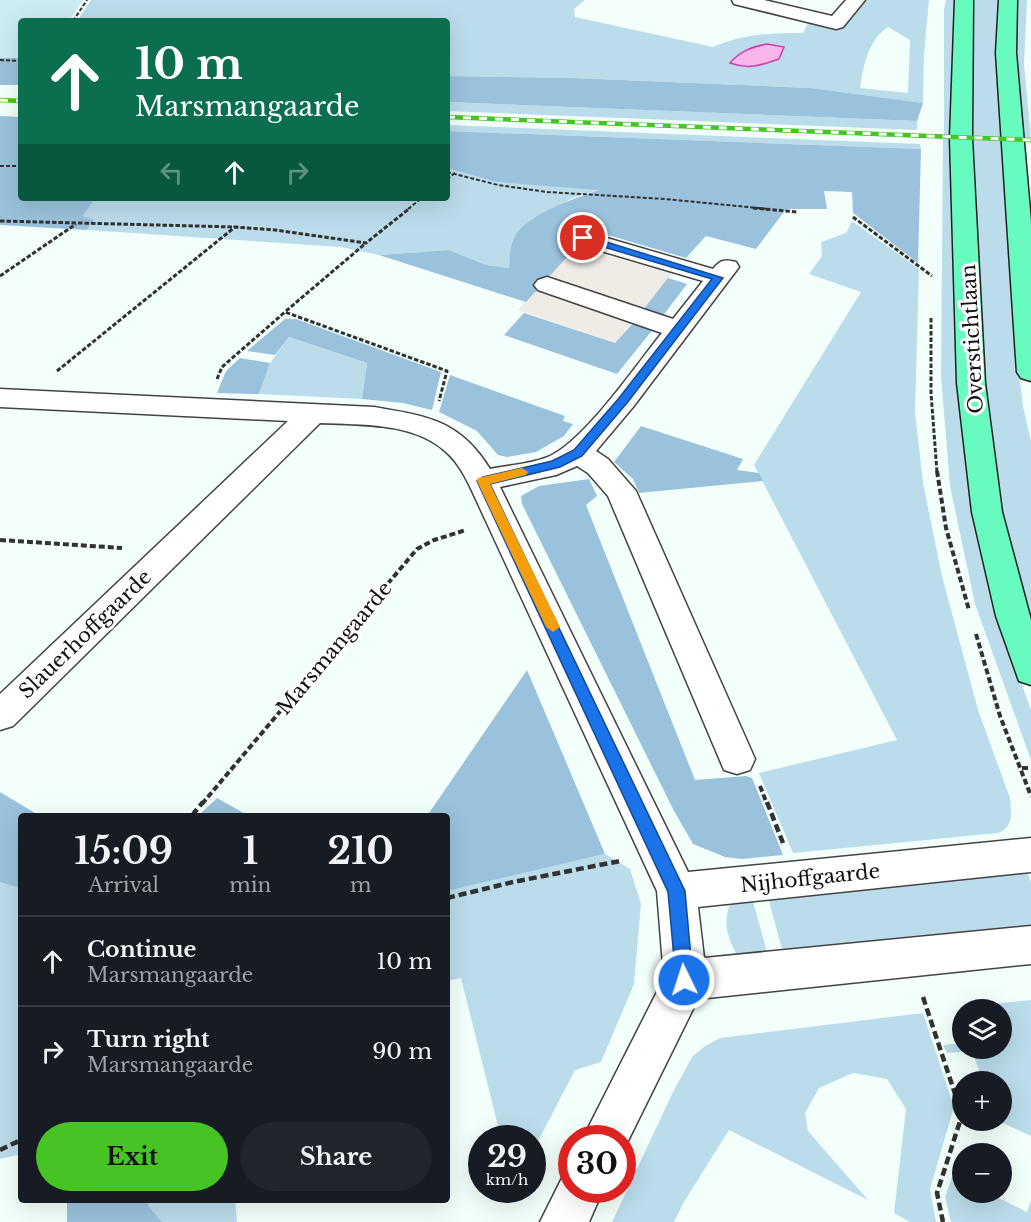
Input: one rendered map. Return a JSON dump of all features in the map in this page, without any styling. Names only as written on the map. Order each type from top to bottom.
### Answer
[{"type":"main road","name":"Overstichtlaan","points":[[964,0],[961,138],[971,383],[987,512],[1013,616],[1031,672]]},
{"type":"main road","points":[[1008,0],[1005,20],[1008,81],[1020,257],[1031,372]]},
{"type":"street","points":[[741,0],[836,23],[856,0]]},
{"type":"street","points":[[483,481],[556,465],[578,453],[623,400],[722,272],[583,238]]},
{"type":"street","points":[[547,285],[677,329]]},
{"type":"street","points":[[0,398],[374,416],[431,428],[458,444],[483,481],[677,891],[684,980],[612,1125]]},
{"type":"street","name":"Slauerhoffgaarde","points":[[0,716],[312,414]]},
{"type":"street","points":[[578,453],[598,466],[621,491],[737,759]]},
{"type":"street","name":"Nijhoffgaarde","points":[[677,891],[1031,855]]},
{"type":"street","points":[[684,980],[1031,945]]},
{"type":"street","points":[[564,1222],[574,1203]]},
{"type":"path","points":[[76,18],[87,0]]},
{"type":"path","points":[[0,60],[18,61]]},
{"type":"path","points":[[0,166],[18,166]]},
{"type":"path","points":[[450,172],[498,185],[547,192],[665,199],[797,212]]},
{"type":"path","points":[[450,177],[456,173]]},
{"type":"path","points":[[205,409],[222,367],[418,201]]},
{"type":"path","points":[[853,217],[933,276]]},
{"type":"path","points":[[0,221],[78,222],[194,228],[235,227],[275,230],[366,243]]},
{"type":"path","points":[[0,276],[78,222]]},
{"type":"path","points":[[41,400],[57,370],[235,227]]},
{"type":"path","points":[[285,312],[447,371],[431,428]]},
{"type":"path","name":"Marsmangaarde","points":[[194,813],[417,549],[434,540],[501,519]]},
{"type":"path","name":"Slauerhoffgaarde","points":[[0,540],[171,551]]},
{"type":"path","points":[[737,759],[755,772],[798,879]]},
{"type":"path","points":[[1022,768],[1031,768]]},
{"type":"path","points":[[450,897],[513,882],[659,853]]},
{"type":"path","points":[[909,957],[962,1115],[937,1193],[943,1222]]},
{"type":"path","points":[[0,1150],[18,1141]]},
{"type":"shaded area","points":[[0,0],[83,0],[71,18],[18,18],[18,58],[0,58]]},
{"type":"shaded area","points":[[91,0],[585,0],[574,9],[575,17],[713,47],[735,39],[757,35],[803,33],[809,21],[839,26],[862,0],[929,0],[923,103],[811,88],[573,78],[450,76],[450,18],[79,18]],"holes":[[[888,27],[910,40],[908,93],[860,88],[868,54],[876,38]]]},
{"type":"shaded area","points":[[946,0],[956,0],[955,136],[944,135],[944,10]]},
{"type":"shaded area","points":[[970,0],[1001,0],[996,38],[1012,317],[1023,406],[1031,442],[1031,632],[991,488],[978,371]]},
{"type":"shaded area","points":[[1015,0],[1027,0],[1024,64],[1031,138],[1019,138],[1012,39]]},
{"type":"shaded area","points":[[767,44],[784,47],[779,59],[749,66],[730,63],[747,50]]},
{"type":"shaded area","points":[[0,58],[18,58],[18,85],[0,85]]},
{"type":"shaded area","points":[[450,76],[573,78],[811,88],[923,103],[917,121],[450,102]]},
{"type":"shaded area","points":[[450,102],[917,121],[917,130],[450,111]]},
{"type":"shaded area","points":[[0,116],[18,117],[18,201],[93,201],[83,216],[94,220],[87,230],[0,225]]},
{"type":"shaded area","points":[[450,125],[920,144],[921,149],[450,131]]},
{"type":"shaded area","points":[[450,131],[921,149],[918,263],[853,213],[852,192],[824,191],[827,209],[786,209],[756,249],[706,236],[686,258],[584,228],[567,245],[577,246],[526,302],[379,255],[449,250],[486,265],[509,268],[513,240],[527,223],[551,209],[599,190],[496,182],[450,169]]},
{"type":"shaded area","points":[[943,139],[956,140],[955,348],[966,470],[978,536],[1000,623],[1031,710],[1031,760],[975,604],[950,486],[941,376]]},
{"type":"shaded area","points":[[450,169],[496,182],[601,189],[570,199],[513,239],[509,268],[486,265],[449,250],[379,255],[341,247],[87,230],[94,221],[83,216],[93,201],[450,201]]},
{"type":"shaded area","points":[[852,221],[919,269],[915,412],[923,483],[942,576],[978,710],[1010,798],[1011,814],[1007,827],[998,833],[793,853],[759,773],[897,740],[754,465],[861,292],[809,274],[822,256],[821,242],[846,233]]},
{"type":"shaded area","points":[[577,246],[672,274],[615,343],[518,310]]},
{"type":"shaded area","points":[[668,278],[687,284],[662,317],[642,311]]},
{"type":"shaded area","points":[[524,313],[615,343],[634,322],[654,328],[617,374],[504,335]]},
{"type":"shaded area","points":[[285,319],[296,319],[441,372],[432,410],[403,403],[362,399],[367,363],[289,337],[275,355],[247,351]]},
{"type":"shaded area","points":[[289,337],[367,363],[362,399],[259,394],[270,363]]},
{"type":"shaded area","points":[[240,358],[270,363],[259,394],[217,393],[226,371]]},
{"type":"shaded area","points":[[450,375],[565,416],[563,421],[573,424],[564,436],[536,452],[507,457],[498,455],[477,431],[439,412]]},
{"type":"shaded area","points":[[641,426],[743,459],[737,470],[759,473],[763,481],[639,493],[633,479],[614,462]]},
{"type":"shaded area","points":[[589,479],[597,496],[586,505],[695,780],[746,776],[752,778],[783,855],[742,859],[725,857],[693,844],[673,809],[522,504],[521,496],[539,486]]},
{"type":"shaded area","points":[[527,670],[605,854],[450,890],[450,813],[429,813]]},
{"type":"shaded area","points":[[0,792],[35,813],[18,813],[18,888],[0,882]]},
{"type":"shaded area","points":[[217,798],[244,813],[201,813]]},
{"type":"shaded area","points":[[605,854],[630,869],[641,904],[634,984],[601,1062],[575,1070],[546,1126],[498,1125],[461,978],[450,980],[450,890]]},
{"type":"shaded area","points":[[1027,872],[1031,882],[1031,933],[784,957],[768,897]]},
{"type":"shaded area","points":[[0,882],[18,888],[18,1155],[0,1159]]},
{"type":"shaded area","points":[[752,898],[769,959],[737,955],[729,936],[727,917],[730,904]]},
{"type":"shaded area","points":[[1031,1000],[1031,1136],[1012,1127],[1012,1071],[979,1071],[975,1059],[1012,1059],[1012,1002]]},
{"type":"shaded area","points":[[923,1013],[952,1101],[952,1114],[930,1189],[936,1222],[910,1222],[894,1213],[906,1109],[887,1079],[853,1073],[819,1088],[805,1113],[808,1131],[868,1200],[729,1130],[674,1222],[612,1222],[621,1203],[636,1203],[636,1171],[692,1057],[705,1046],[720,1038]]},
{"type":"shaded area","points":[[952,1044],[952,1053],[947,1053],[943,1045]]},
{"type":"shaded area","points":[[952,1177],[952,1203],[1009,1203],[1027,1212],[1031,1200],[1031,1222],[951,1222],[945,1197]]},
{"type":"shaded area","points":[[67,1203],[148,1203],[162,1222],[67,1222]]},
{"type":"shaded area","points":[[148,1203],[235,1203],[237,1222],[162,1222]]},
{"type":"railway","points":[[0,100],[18,101]]},
{"type":"railway","points":[[450,117],[1031,140]]},
{"type":"slow traffic","points":[[522,472],[483,481],[553,627]]},
{"type":"route","points":[[583,238],[718,278],[590,442],[578,453],[556,465],[483,481],[677,891],[684,980]]}]
